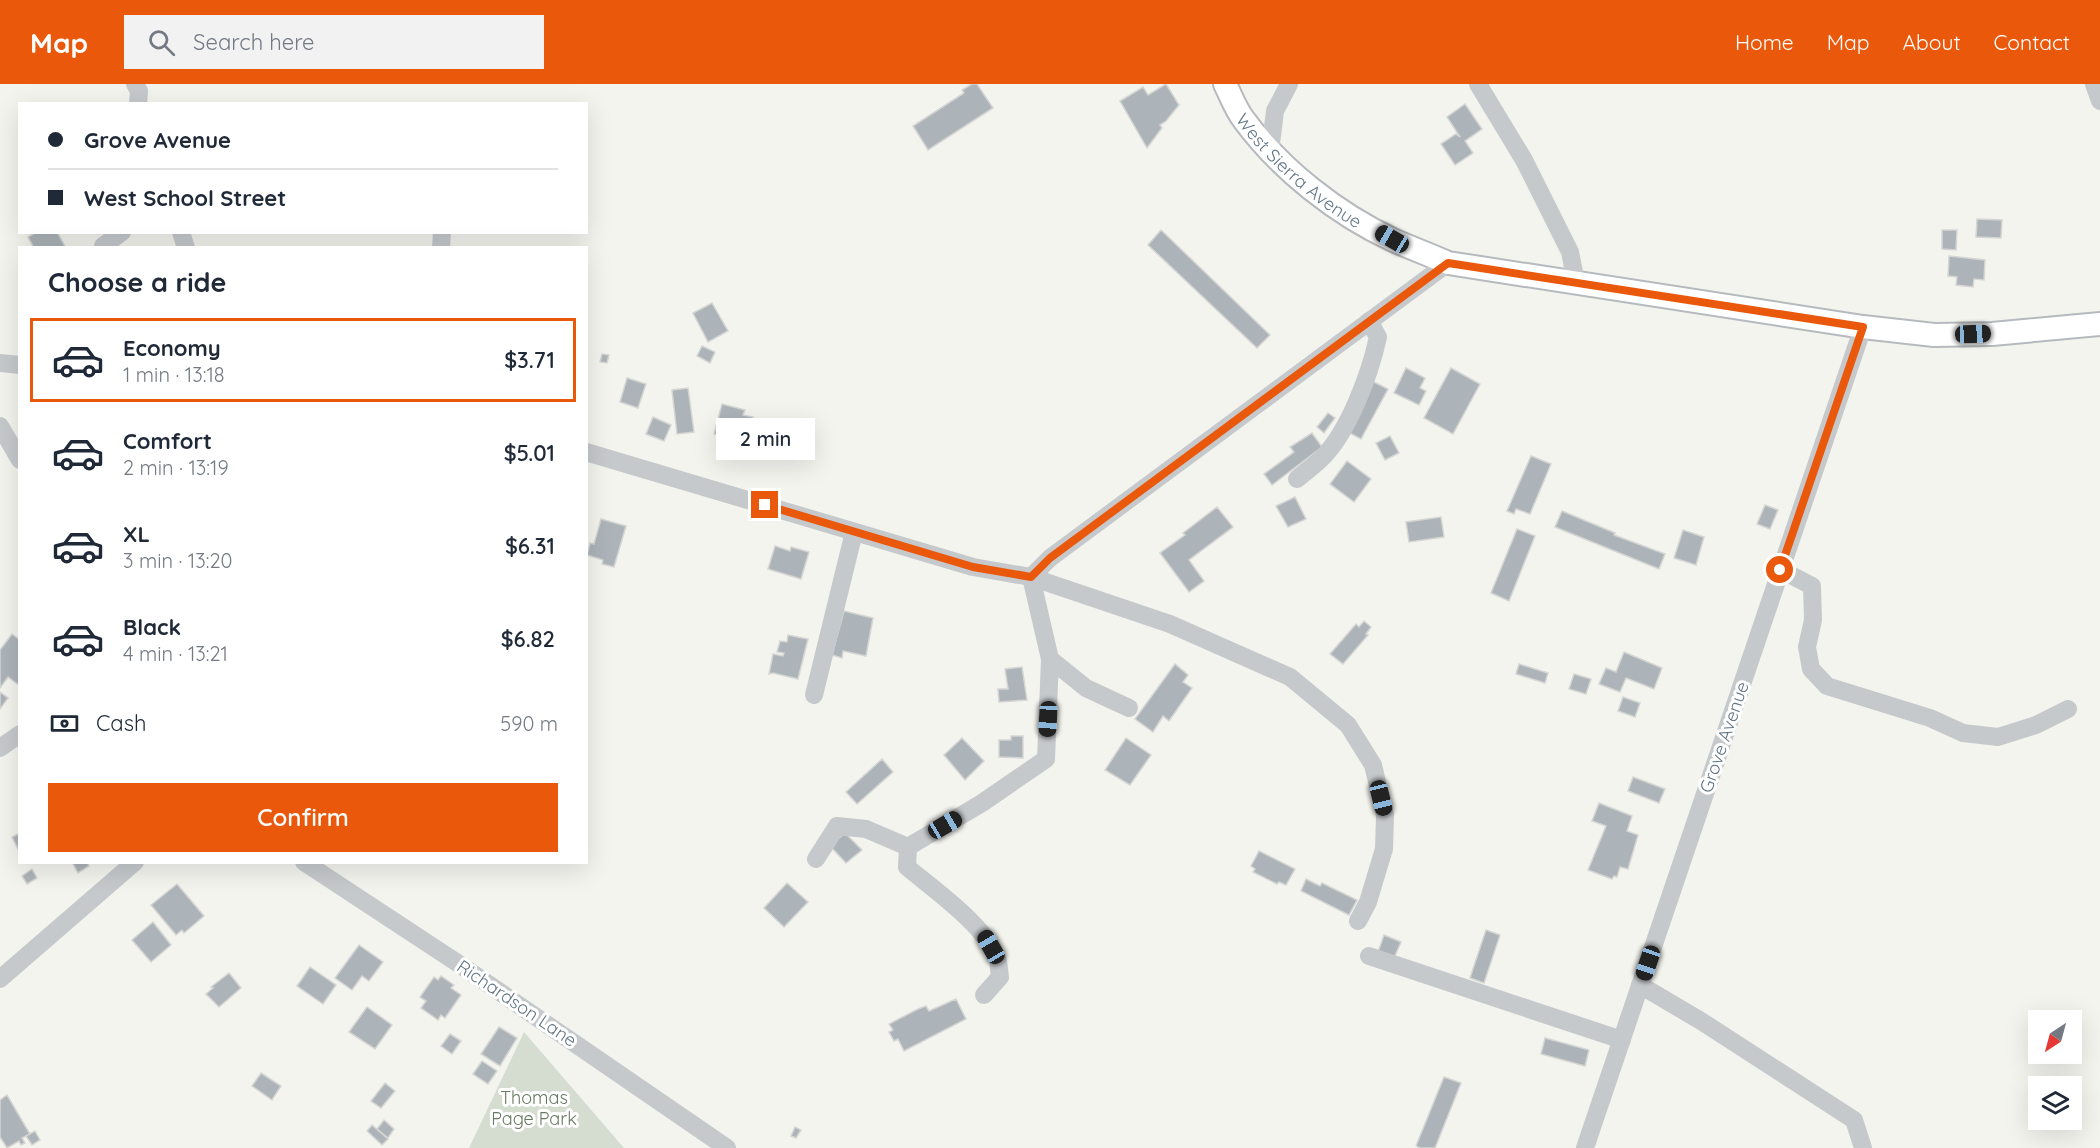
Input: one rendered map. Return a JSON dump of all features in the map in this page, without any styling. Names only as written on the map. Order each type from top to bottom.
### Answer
[{"type":"main road","name":"West Sierra Avenue","points":[[1225,84],[1243,118],[1270,152],[1305,184],[1353,217],[1392,239],[1448,263],[1863,327],[1934,335],[1992,334],[2100,324]]},
{"type":"street","points":[[135,84],[139,91],[138,102]]},
{"type":"street","points":[[1270,152],[1275,111],[1289,84]]},
{"type":"street","points":[[1478,84],[1524,160],[1570,252],[1576,282]]},
{"type":"street","points":[[2094,84],[2100,101]]},
{"type":"street","points":[[103,246],[119,234]]},
{"type":"street","points":[[1031,577],[1050,558],[1448,263]]},
{"type":"street","points":[[1297,479],[1322,458],[1336,439],[1358,397],[1373,362],[1378,337],[1369,321]]},
{"type":"street","name":"Grove Avenue","points":[[1585,1148],[1863,327]]},
{"type":"street","points":[[0,363],[18,365]]},
{"type":"street","points":[[0,426],[18,457]]},
{"type":"street","points":[[588,453],[973,567],[1031,577],[1170,624],[1290,678],[1348,725],[1373,765],[1385,815],[1384,849],[1368,902],[1358,921]]},
{"type":"street","points":[[814,696],[854,532]]},
{"type":"street","points":[[1780,570],[1812,586],[1813,620],[1807,647],[1811,669],[1827,686],[1930,718],[1963,733],[1998,737],[2036,725],[2068,709]]},
{"type":"street","points":[[908,847],[982,803],[1046,759],[1050,659],[1031,577]]},
{"type":"street","points":[[1050,659],[1086,687],[1129,708]]},
{"type":"street","points":[[0,748],[18,735]]},
{"type":"street","points":[[816,859],[837,826],[866,829],[908,847]]},
{"type":"street","points":[[908,847],[907,867],[957,909],[984,936],[998,958],[1000,977],[984,995]]},
{"type":"street","points":[[0,979],[133,864]]},
{"type":"street","name":"Richardson Lane","points":[[307,864],[459,963],[727,1148]]},
{"type":"street","points":[[1369,956],[1622,1040]]},
{"type":"street","points":[[1641,985],[1854,1120],[1863,1148]]},
{"type":"green space","name":"Thomas Page Park","points":[[524,1032],[624,1148],[469,1148]]},
{"type":"building","points":[[972,84],[977,84],[993,108],[928,150],[913,126],[964,93],[962,90]]},
{"type":"building","points":[[1166,84],[1179,105],[1160,125],[1162,128],[1147,148],[1120,101],[1143,87],[1148,95]]},
{"type":"building","points":[[1465,104],[1482,129],[1465,141],[1473,153],[1455,165],[1441,144],[1456,134],[1460,137],[1447,117]]},
{"type":"building","points":[[1977,219],[2002,220],[2001,238],[1976,237]]},
{"type":"building","points":[[1161,230],[1270,335],[1257,348],[1148,245]]},
{"type":"building","points":[[1942,230],[1957,230],[1956,250],[1942,249]]},
{"type":"building","points":[[33,234],[58,234],[65,246],[33,246],[28,237]]},
{"type":"building","points":[[1949,256],[1985,260],[1984,280],[1974,279],[1973,287],[1956,285],[1957,277],[1948,276]]},
{"type":"building","points":[[712,303],[728,331],[708,342],[693,313]]},
{"type":"building","points":[[702,346],[715,352],[710,363],[697,356]]},
{"type":"building","points":[[602,354],[609,355],[607,363],[600,362]]},
{"type":"building","points":[[1406,368],[1425,378],[1420,388],[1426,391],[1419,405],[1394,393]]},
{"type":"building","points":[[1451,368],[1480,384],[1453,434],[1424,418]]},
{"type":"building","points":[[627,378],[646,384],[638,408],[620,402]]},
{"type":"building","points":[[1372,381],[1388,389],[1361,439],[1346,431]]},
{"type":"building","points":[[688,388],[694,432],[677,434],[672,390]]},
{"type":"building","points":[[722,404],[745,410],[743,415],[753,417],[747,438],[735,435],[734,439],[714,434]]},
{"type":"building","points":[[1328,413],[1335,418],[1324,433],[1317,427]]},
{"type":"building","points":[[653,417],[671,425],[664,441],[646,434]]},
{"type":"building","points":[[1312,433],[1322,447],[1272,485],[1264,474],[1294,452],[1290,447]]},
{"type":"building","points":[[1390,436],[1399,453],[1385,460],[1376,443]]},
{"type":"building","points":[[1531,456],[1551,464],[1530,514],[1516,509],[1514,514],[1507,511]]},
{"type":"building","points":[[1347,461],[1371,479],[1354,502],[1330,484]]},
{"type":"building","points":[[1295,497],[1306,519],[1288,527],[1276,506]]},
{"type":"building","points":[[1765,505],[1778,510],[1770,529],[1757,524]]},
{"type":"building","points":[[1217,507],[1233,527],[1189,560],[1204,581],[1189,592],[1160,553]]},
{"type":"building","points":[[1562,511],[1615,533],[1614,535],[1665,554],[1659,569],[1555,527]]},
{"type":"building","points":[[1441,517],[1444,537],[1409,542],[1406,522]]},
{"type":"building","points":[[601,519],[626,526],[614,567],[602,564],[603,560],[588,555],[590,543],[594,544]]},
{"type":"building","points":[[1517,529],[1535,536],[1509,601],[1491,593]]},
{"type":"building","points":[[1683,530],[1704,537],[1696,565],[1674,558]]},
{"type":"building","points":[[775,546],[790,551],[791,547],[809,552],[801,579],[768,569]]},
{"type":"building","points":[[844,611],[873,618],[866,656],[843,651],[842,658],[832,655]]},
{"type":"building","points":[[1364,621],[1371,627],[1366,634],[1368,635],[1343,664],[1330,654],[1356,624],[1359,627]]},
{"type":"building","points":[[12,634],[18,638],[18,684],[8,677],[0,688],[0,650]]},
{"type":"building","points":[[788,635],[808,639],[798,679],[769,674],[773,654],[783,656],[784,653],[777,652],[780,641],[787,642]]},
{"type":"building","points":[[1624,652],[1662,668],[1654,689],[1626,678],[1620,692],[1599,684],[1606,668],[1616,672]]},
{"type":"building","points":[[1175,664],[1188,675],[1183,682],[1192,688],[1169,721],[1163,716],[1153,732],[1135,719]]},
{"type":"building","points":[[1519,664],[1548,673],[1545,683],[1516,674]]},
{"type":"building","points":[[1022,667],[1027,700],[999,702],[998,689],[1008,689],[1005,669]]},
{"type":"building","points":[[1574,674],[1591,679],[1586,694],[1569,689]]},
{"type":"building","points":[[0,692],[8,698],[0,709]]},
{"type":"building","points":[[1623,697],[1640,703],[1635,717],[1618,711]]},
{"type":"building","points":[[1011,736],[1023,736],[1023,758],[999,757],[999,740],[1011,740]]},
{"type":"building","points":[[962,738],[984,761],[965,780],[944,755]]},
{"type":"building","points":[[1126,738],[1151,755],[1130,785],[1105,770]]},
{"type":"building","points":[[882,759],[893,772],[857,804],[846,792]]},
{"type":"building","points":[[1633,777],[1665,789],[1659,803],[1628,791]]},
{"type":"building","points":[[1599,803],[1632,816],[1627,831],[1638,835],[1628,869],[1620,867],[1617,877],[1614,876],[1612,879],[1588,870],[1606,826],[1592,821]]},
{"type":"building","points":[[845,833],[862,850],[846,863],[830,846]]},
{"type":"building","points":[[18,834],[18,849],[12,837]]},
{"type":"building","points":[[1259,851],[1295,869],[1286,885],[1279,882],[1277,884],[1253,872],[1255,869],[1251,866]]},
{"type":"building","points":[[73,864],[88,864],[89,866],[78,873]]},
{"type":"building","points":[[32,869],[37,878],[27,884],[22,876]]},
{"type":"building","points":[[1306,879],[1320,886],[1322,883],[1357,900],[1349,915],[1301,891]]},
{"type":"building","points":[[787,883],[808,902],[784,927],[764,908]]},
{"type":"building","points":[[177,884],[204,916],[184,933],[182,930],[176,935],[151,905]]},
{"type":"building","points":[[153,922],[171,945],[151,962],[132,940]]},
{"type":"building","points":[[1486,930],[1500,935],[1484,983],[1470,978]]},
{"type":"building","points":[[1384,935],[1401,942],[1394,958],[1378,952]]},
{"type":"building","points":[[359,945],[383,962],[369,981],[362,976],[352,990],[335,978]]},
{"type":"building","points":[[310,967],[336,985],[323,1004],[297,986]]},
{"type":"building","points":[[229,973],[241,988],[219,1007],[206,994]]},
{"type":"building","points":[[441,976],[454,985],[451,988],[461,995],[445,1018],[441,1015],[438,1020],[421,1008],[426,1001],[420,997],[434,977],[438,980]]},
{"type":"building","points":[[956,999],[966,1019],[904,1051],[898,1039],[894,1041],[889,1032],[893,1030],[889,1024],[926,1006],[929,1011]]},
{"type":"building","points":[[367,1007],[392,1025],[375,1049],[349,1032]]},
{"type":"building","points":[[499,1027],[517,1038],[500,1066],[481,1054]]},
{"type":"building","points":[[450,1034],[461,1041],[452,1054],[441,1046]]},
{"type":"building","points":[[1545,1038],[1589,1050],[1585,1066],[1541,1054]]},
{"type":"building","points":[[482,1061],[497,1071],[488,1084],[473,1074]]},
{"type":"building","points":[[261,1073],[281,1086],[272,1100],[252,1086]]},
{"type":"building","points":[[1444,1077],[1461,1083],[1435,1148],[1420,1148],[1416,1146]]},
{"type":"building","points":[[385,1083],[395,1091],[381,1108],[371,1101]]},
{"type":"building","points":[[7,1095],[30,1134],[22,1138],[25,1143],[21,1145],[19,1141],[7,1148],[0,1137],[0,1100]]},
{"type":"building","points":[[384,1120],[394,1129],[388,1138],[377,1129]]},
{"type":"building","points":[[372,1125],[388,1139],[382,1145],[367,1131]]},
{"type":"building","points":[[795,1127],[801,1130],[796,1138],[791,1136]]},
{"type":"building","points":[[35,1131],[40,1140],[32,1145],[26,1136]]},
{"type":"route","points":[[765,505],[973,567],[1031,577],[1050,558],[1448,263],[1863,327],[1780,570]]}]
